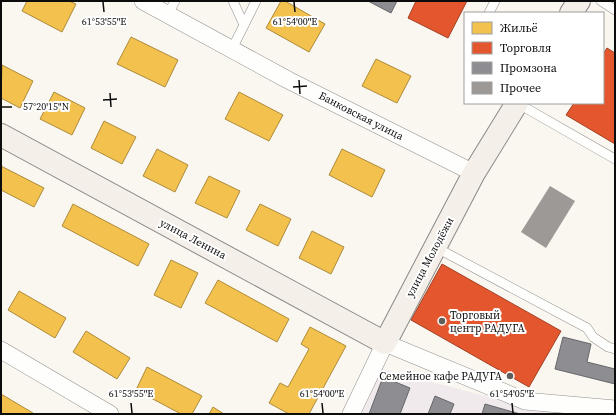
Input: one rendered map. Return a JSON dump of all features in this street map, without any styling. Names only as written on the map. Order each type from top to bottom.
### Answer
[{"type":"street","name":"Банковская улица","points":[[144,1],[171,8],[232,49],[288,80],[474,173]]},
{"type":"street","points":[[572,12],[579,1]]},
{"type":"street","name":"улица Молодёжи","points":[[350,414],[385,343],[474,173],[516,104]]},
{"type":"street","name":"улица Ленина","points":[[1,135],[385,343]]},
{"type":"street","points":[[385,343],[525,401],[615,409]]},
{"type":"street","points":[[1,350],[110,414]]},
{"type":"lane","points":[[234,1],[244,25]]},
{"type":"lane","points":[[232,49],[256,1]]},
{"type":"lane","points":[[490,12],[495,1]]},
{"type":"lane","points":[[601,1],[615,10]]},
{"type":"lane","points":[[519,104],[615,159]]},
{"type":"lane","points":[[436,247],[587,328],[593,337],[608,347],[615,349]]},
{"type":"shaded area","points":[[382,369],[554,414],[362,414]]},
{"type":"building: Жильё","points":[[27,1],[69,1],[76,4],[62,32],[22,11]]},
{"type":"building: Жильё","points":[[281,1],[285,1],[325,24],[309,52],[266,28]]},
{"type":"building: Жильё","points":[[131,37],[178,60],[165,87],[117,64]]},
{"type":"building: Жильё","points":[[376,59],[411,76],[397,103],[362,86]]},
{"type":"building: Жильё","points":[[2,65],[33,81],[20,108],[1,98]]},
{"type":"building: Жильё","points":[[54,92],[85,108],[72,135],[40,119]]},
{"type":"building: Жильё","points":[[239,92],[283,115],[269,141],[225,119]]},
{"type":"building: Жильё","points":[[104,121],[136,137],[122,164],[91,148]]},
{"type":"building: Жильё","points":[[157,149],[188,165],[175,192],[143,176]]},
{"type":"building: Жильё","points":[[342,149],[385,170],[372,197],[329,175]]},
{"type":"building: Жильё","points":[[1,166],[44,188],[34,207],[1,190]]},
{"type":"building: Жильё","points":[[209,176],[240,191],[227,218],[195,203]]},
{"type":"building: Жильё","points":[[73,204],[149,244],[138,266],[62,226]]},
{"type":"building: Жильё","points":[[260,204],[291,219],[278,246],[246,230]]},
{"type":"building: Жильё","points":[[312,231],[344,247],[331,274],[299,258]]},
{"type":"building: Жильё","points":[[171,260],[198,273],[181,308],[154,295]]},
{"type":"building: Жильё","points":[[218,280],[289,319],[277,342],[205,303]]},
{"type":"building: Жильё","points":[[19,291],[66,318],[55,338],[8,310]]},
{"type":"building: Жильё","points":[[310,327],[346,346],[309,414],[289,414],[269,403],[280,383],[288,387],[309,349],[301,344]]},
{"type":"building: Жильё","points":[[86,331],[130,358],[117,379],[73,352]]},
{"type":"building: Жильё","points":[[147,367],[202,396],[192,414],[181,414],[136,390]]},
{"type":"building: Жильё","points":[[1,394],[33,413],[33,414],[1,414]]},
{"type":"building: Жильё","points":[[213,407],[224,414],[209,414]]},
{"type":"building: Торговля","points":[[416,1],[467,1],[448,38],[408,18]]},
{"type":"building: Торговля","points":[[607,48],[615,53],[615,144],[566,115],[573,104],[604,104],[604,52]]},
{"type":"building: Торговля","points":[[442,264],[561,331],[529,387],[411,320]]},
{"type":"building: Промзона","points":[[368,1],[397,1],[391,13]]},
{"type":"building: Промзона","points":[[563,337],[591,344],[587,362],[615,369],[615,384],[555,369]]},
{"type":"building: Промзона","points":[[383,377],[410,388],[400,414],[369,414]]},
{"type":"building: Промзона","points":[[435,396],[454,404],[450,414],[428,414]]},
{"type":"building: Промзона","points":[[485,404],[520,414],[482,414]]},
{"type":"building: Прочее","points":[[550,186],[575,201],[546,248],[521,232]]},
{"type":"place","name":"Торговый центр РАДУГА","points":[[442,321]]},
{"type":"place","name":"Семейное кафе РАДУГА","points":[[510,376]]}]
